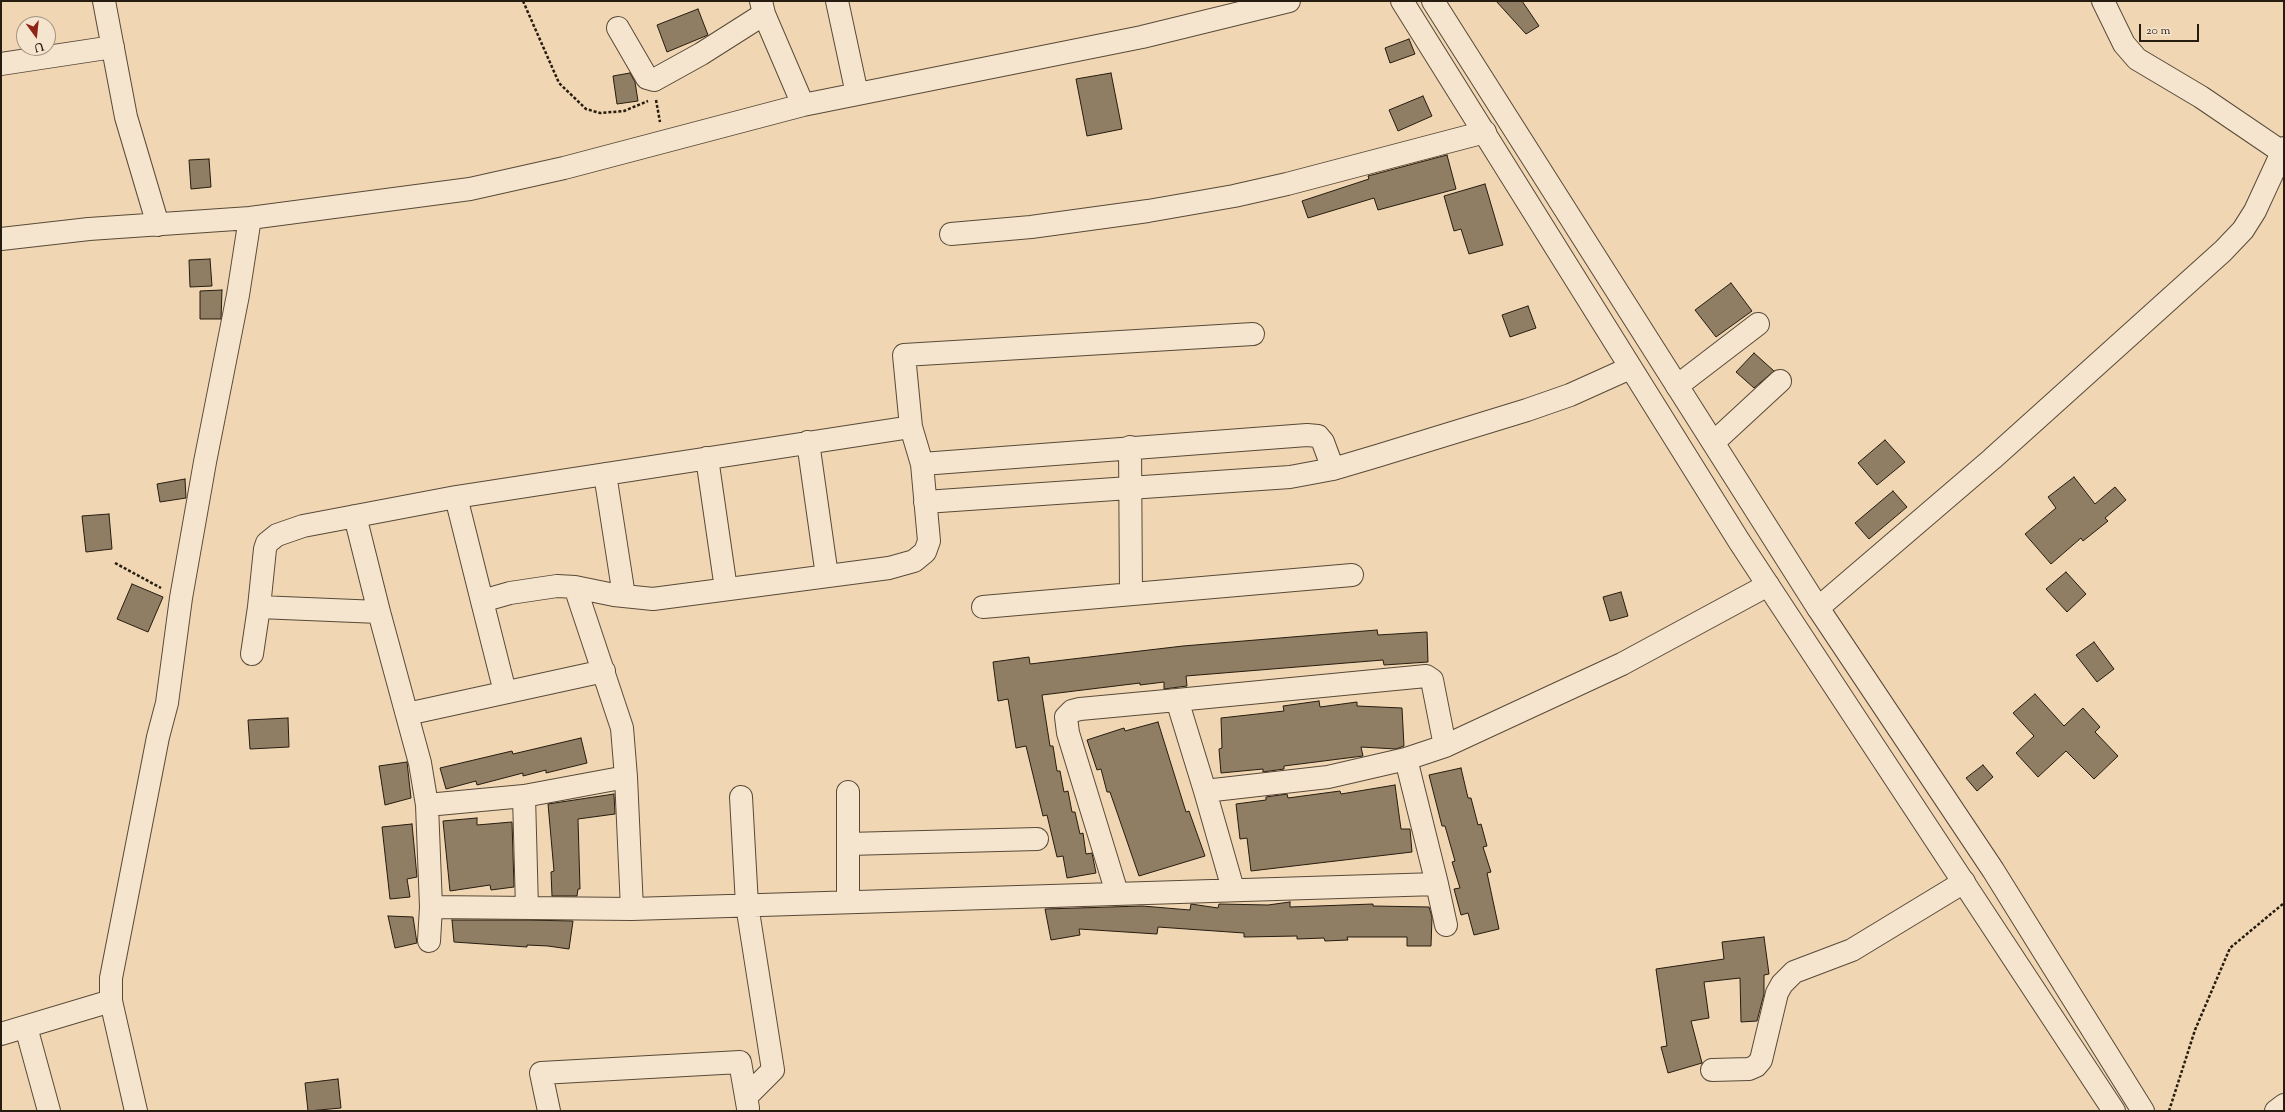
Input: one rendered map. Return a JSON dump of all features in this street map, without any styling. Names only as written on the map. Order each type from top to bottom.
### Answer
[{"type":"street","points":[[104,1],[126,117],[158,226]]},
{"type":"street","points":[[837,1],[857,94]]},
{"type":"street","points":[[1,239],[89,229],[158,226],[250,218],[470,189],[663,143],[803,105],[1142,37],[1289,1]]},
{"type":"street","points":[[1402,1],[1485,132],[1630,368],[1768,585],[2114,1111]]},
{"type":"street","points":[[1433,1],[1818,608],[1993,870],[2143,1111]]},
{"type":"street","points":[[1818,608],[1992,459],[2223,251],[2243,230],[2256,211],[2283,150],[2201,97],[2137,59],[2124,44],[2104,1]]},
{"type":"street","points":[[618,28],[647,78],[654,80],[701,54],[763,7],[803,105]]},
{"type":"street","points":[[1,64],[113,47]]},
{"type":"street","points":[[951,234],[1031,226],[1148,211],[1234,196],[1287,184],[1485,132]]},
{"type":"street","points":[[136,1111],[111,1001],[111,978],[158,737],[167,703],[181,598],[205,462],[238,295],[250,218]]},
{"type":"street","points":[[1677,386],[1758,324]]},
{"type":"street","points":[[482,601],[542,588],[575,587],[624,596],[653,599],[889,568],[914,562],[925,552],[929,542],[922,464],[911,427],[904,355],[1253,334]]},
{"type":"street","points":[[925,502],[1290,477],[1333,468],[1527,410],[1570,395],[1630,368]]},
{"type":"street","points":[[1714,442],[1780,381]]},
{"type":"street","points":[[252,654],[267,543],[277,535],[303,526],[456,497],[911,427]]},
{"type":"street","points":[[922,464],[1308,434],[1318,436],[1323,442],[1333,468]]},
{"type":"street","points":[[808,442],[827,576]]},
{"type":"street","points":[[1130,448],[1131,592]]},
{"type":"street","points":[[707,458],[726,589]]},
{"type":"street","points":[[605,474],[624,596]]},
{"type":"street","points":[[456,497],[505,692]]},
{"type":"street","points":[[355,516],[379,612],[420,763],[427,805],[431,907],[429,941]]},
{"type":"street","points":[[983,607],[1131,592],[1352,575]]},
{"type":"street","points":[[1205,791],[1328,777],[1406,759],[1445,746],[1622,664],[1768,585]]},
{"type":"street","points":[[575,587],[622,728],[626,777],[632,908]]},
{"type":"street","points":[[259,607],[379,612]]},
{"type":"street","points":[[407,714],[604,671]]},
{"type":"street","points":[[1117,893],[1068,733],[1066,717],[1072,711],[1080,709],[1426,676],[1432,680],[1445,746]]},
{"type":"street","points":[[1177,700],[1233,889]]},
{"type":"street","points":[[1406,759],[1446,925]]},
{"type":"street","points":[[427,805],[524,796],[626,777]]},
{"type":"street","points":[[848,792],[848,901]]},
{"type":"street","points":[[524,796],[528,908]]},
{"type":"street","points":[[741,796],[747,905],[773,1070],[747,1104]]},
{"type":"street","points":[[848,844],[1037,839]]},
{"type":"street","points":[[1712,1070],[1749,1069],[1756,1066],[1760,1060],[1777,993],[1782,984],[1794,972],[1852,950],[1964,882]]},
{"type":"street","points":[[431,907],[632,908],[1437,884]]},
{"type":"street","points":[[1,1034],[111,1001]]},
{"type":"street","points":[[26,1027],[49,1111]]},
{"type":"street","points":[[549,1111],[541,1073],[740,1062],[747,1104]]},
{"type":"street","points":[[2276,1111],[2284,1105]]},
{"type":"path","points":[[523,1],[559,83],[572,97],[586,109],[600,113],[624,111],[656,98],[663,143]]},
{"type":"path","points":[[114,563],[181,598]]},
{"type":"path","points":[[2169,1111],[2195,1030],[2230,948],[2284,903]]},
{"type":"building","points":[[1496,1],[1522,1],[1539,26],[1526,34]]},
{"type":"building","points":[[698,9],[708,35],[667,52],[657,25]]},
{"type":"building","points":[[1409,39],[1415,54],[1390,63],[1385,48]]},
{"type":"building","points":[[630,73],[635,82],[638,101],[617,104],[613,76]]},
{"type":"building","points":[[1111,73],[1122,129],[1087,136],[1076,79]]},
{"type":"building","points":[[1423,96],[1432,116],[1398,131],[1389,110]]},
{"type":"building","points":[[1447,155],[1456,189],[1378,210],[1374,198],[1308,218],[1302,201],[1369,179],[1368,176]]},
{"type":"building","points":[[209,159],[211,187],[191,189],[189,160]]},
{"type":"building","points":[[1485,184],[1503,245],[1469,254],[1461,229],[1454,231],[1444,196]]},
{"type":"building","points":[[210,259],[212,286],[190,287],[189,260]]},
{"type":"building","points":[[1731,283],[1752,311],[1716,337],[1695,310]]},
{"type":"building","points":[[222,290],[221,319],[200,319],[200,291]]},
{"type":"building","points":[[1528,306],[1536,328],[1510,337],[1502,315]]},
{"type":"building","points":[[1754,353],[1774,371],[1754,388],[1736,372]]},
{"type":"building","points":[[1885,440],[1905,462],[1877,485],[1858,463]]},
{"type":"building","points":[[2074,477],[2095,504],[2115,487],[2126,500],[2105,518],[2108,521],[2083,541],[2081,538],[2051,564],[2025,534],[2056,508],[2048,497]]},
{"type":"building","points":[[185,479],[186,498],[160,502],[157,484]]},
{"type":"building","points":[[1893,491],[1907,507],[1869,539],[1855,523]]},
{"type":"building","points":[[109,514],[112,549],[86,552],[82,516]]},
{"type":"building","points":[[2066,572],[2086,594],[2067,612],[2046,589]]},
{"type":"building","points":[[132,584],[163,597],[148,632],[117,619]]},
{"type":"building","points":[[1621,592],[1628,616],[1610,621],[1603,597]]},
{"type":"building","points":[[1377,630],[1378,635],[1427,632],[1428,662],[1384,665],[1383,660],[1186,676],[1187,686],[1164,689],[1164,682],[1140,685],[1140,683],[1042,695],[1050,746],[1053,746],[1057,771],[1060,771],[1064,792],[1068,791],[1072,812],[1075,812],[1080,834],[1083,833],[1086,854],[1092,853],[1096,873],[1067,878],[1063,856],[1057,857],[1047,815],[1043,816],[1026,746],[1016,748],[1008,699],[998,701],[993,662],[1029,657],[1030,664],[1183,646]]},
{"type":"building","points":[[2094,642],[2114,669],[2097,682],[2076,655]]},
{"type":"building","points":[[2035,694],[2064,726],[2083,708],[2100,727],[2095,732],[2118,756],[2094,779],[2066,751],[2038,777],[2016,753],[2034,736],[2013,713]]},
{"type":"building","points":[[1319,701],[1320,707],[1357,702],[1357,706],[1402,708],[1404,746],[1396,749],[1361,747],[1363,756],[1284,766],[1284,769],[1263,772],[1263,769],[1221,773],[1219,749],[1222,748],[1221,718],[1284,711],[1283,706]]},
{"type":"building","points":[[288,718],[289,747],[250,749],[248,720]]},
{"type":"building","points":[[1158,722],[1186,812],[1189,811],[1205,856],[1139,876],[1110,792],[1107,792],[1101,769],[1097,770],[1087,740],[1124,728],[1125,731]]},
{"type":"building","points":[[581,738],[587,763],[546,773],[546,770],[523,776],[523,773],[477,785],[476,781],[446,789],[440,768],[512,751],[513,754]]},
{"type":"building","points":[[407,762],[411,798],[385,805],[379,766]]},
{"type":"building","points":[[1983,765],[1993,777],[1977,791],[1966,778]]},
{"type":"building","points":[[1461,768],[1468,798],[1471,798],[1478,825],[1481,824],[1487,846],[1483,847],[1491,872],[1487,873],[1499,929],[1474,935],[1468,913],[1461,915],[1454,889],[1460,888],[1452,862],[1455,861],[1445,826],[1442,826],[1429,775]]},
{"type":"building","points":[[1395,785],[1401,829],[1410,829],[1412,852],[1251,871],[1247,838],[1240,839],[1236,804],[1266,800],[1266,797],[1287,794],[1288,798],[1340,791],[1341,794]]},
{"type":"building","points":[[614,794],[615,814],[578,819],[580,889],[578,889],[577,896],[552,896],[551,872],[554,871],[548,804]]},
{"type":"building","points":[[477,818],[477,825],[512,822],[514,887],[491,890],[490,885],[450,891],[443,821]]},
{"type":"building","points":[[412,824],[417,877],[407,879],[410,897],[390,899],[382,827]]},
{"type":"building","points":[[1290,902],[1290,907],[1373,904],[1373,906],[1429,907],[1432,917],[1431,946],[1407,946],[1407,937],[1347,937],[1348,940],[1325,941],[1324,938],[1297,939],[1297,936],[1244,937],[1244,933],[1158,927],[1157,934],[1079,929],[1080,935],[1051,940],[1045,909],[1142,906],[1190,910],[1191,904],[1218,908],[1219,904],[1268,905]]},
{"type":"building","points":[[388,916],[413,917],[417,943],[395,948]]},
{"type":"building","points":[[452,920],[573,921],[569,949],[548,946],[527,945],[527,947],[454,942]]},
{"type":"building","points":[[1764,937],[1769,974],[1764,975],[1764,994],[1757,1021],[1741,1022],[1740,978],[1704,982],[1709,1018],[1691,1021],[1702,1063],[1668,1073],[1661,1047],[1667,1046],[1656,969],[1724,959],[1722,942]]},
{"type":"building","points":[[338,1079],[341,1108],[308,1111],[305,1083]]}]
